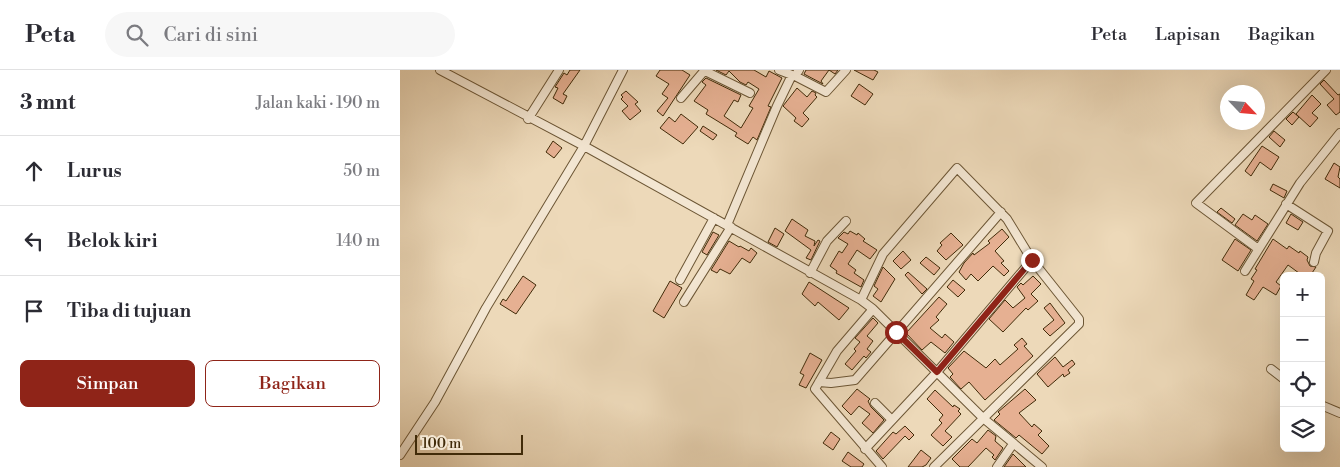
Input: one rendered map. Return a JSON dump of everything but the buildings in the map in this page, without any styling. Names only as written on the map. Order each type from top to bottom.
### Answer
[{"type":"street","points":[[440,70],[528,119],[584,146],[861,300],[983,418],[1042,467]]},
{"type":"street","points":[[528,119],[559,70]]},
{"type":"street","points":[[400,455],[435,402],[486,308],[584,146],[623,70]]},
{"type":"street","points":[[681,98],[705,70],[750,93]]},
{"type":"street","points":[[779,70],[795,74],[826,92],[846,70]]},
{"type":"street","points":[[1257,248],[1196,203],[1326,70]]},
{"type":"street","points":[[684,302],[729,226],[777,106],[795,74]]},
{"type":"street","points":[[1245,270],[1286,204],[1340,133]]},
{"type":"street","points":[[861,300],[883,254],[955,169],[958,169],[1000,212],[1032,260],[1075,313],[1079,324],[934,467]]},
{"type":"street","points":[[1286,204],[1328,231],[1316,253],[1314,262]]},
{"type":"street","points":[[819,382],[831,383],[855,380],[1000,212]]},
{"type":"street","points":[[680,280],[714,218]]},
{"type":"street","points":[[810,273],[827,241],[846,221]]},
{"type":"street","points":[[865,449],[937,372],[1032,260]]},
{"type":"street","points":[[872,309],[837,351],[815,392],[882,467]]},
{"type":"street","points":[[1271,369],[1280,376]]},
{"type":"street","points":[[875,403],[892,420]]},
{"type":"street","points":[[1325,407],[1340,413]]},
{"type":"street","points":[[997,467],[1013,444]]},
{"type":"route","points":[[896,332],[937,372],[1032,260]]}]
